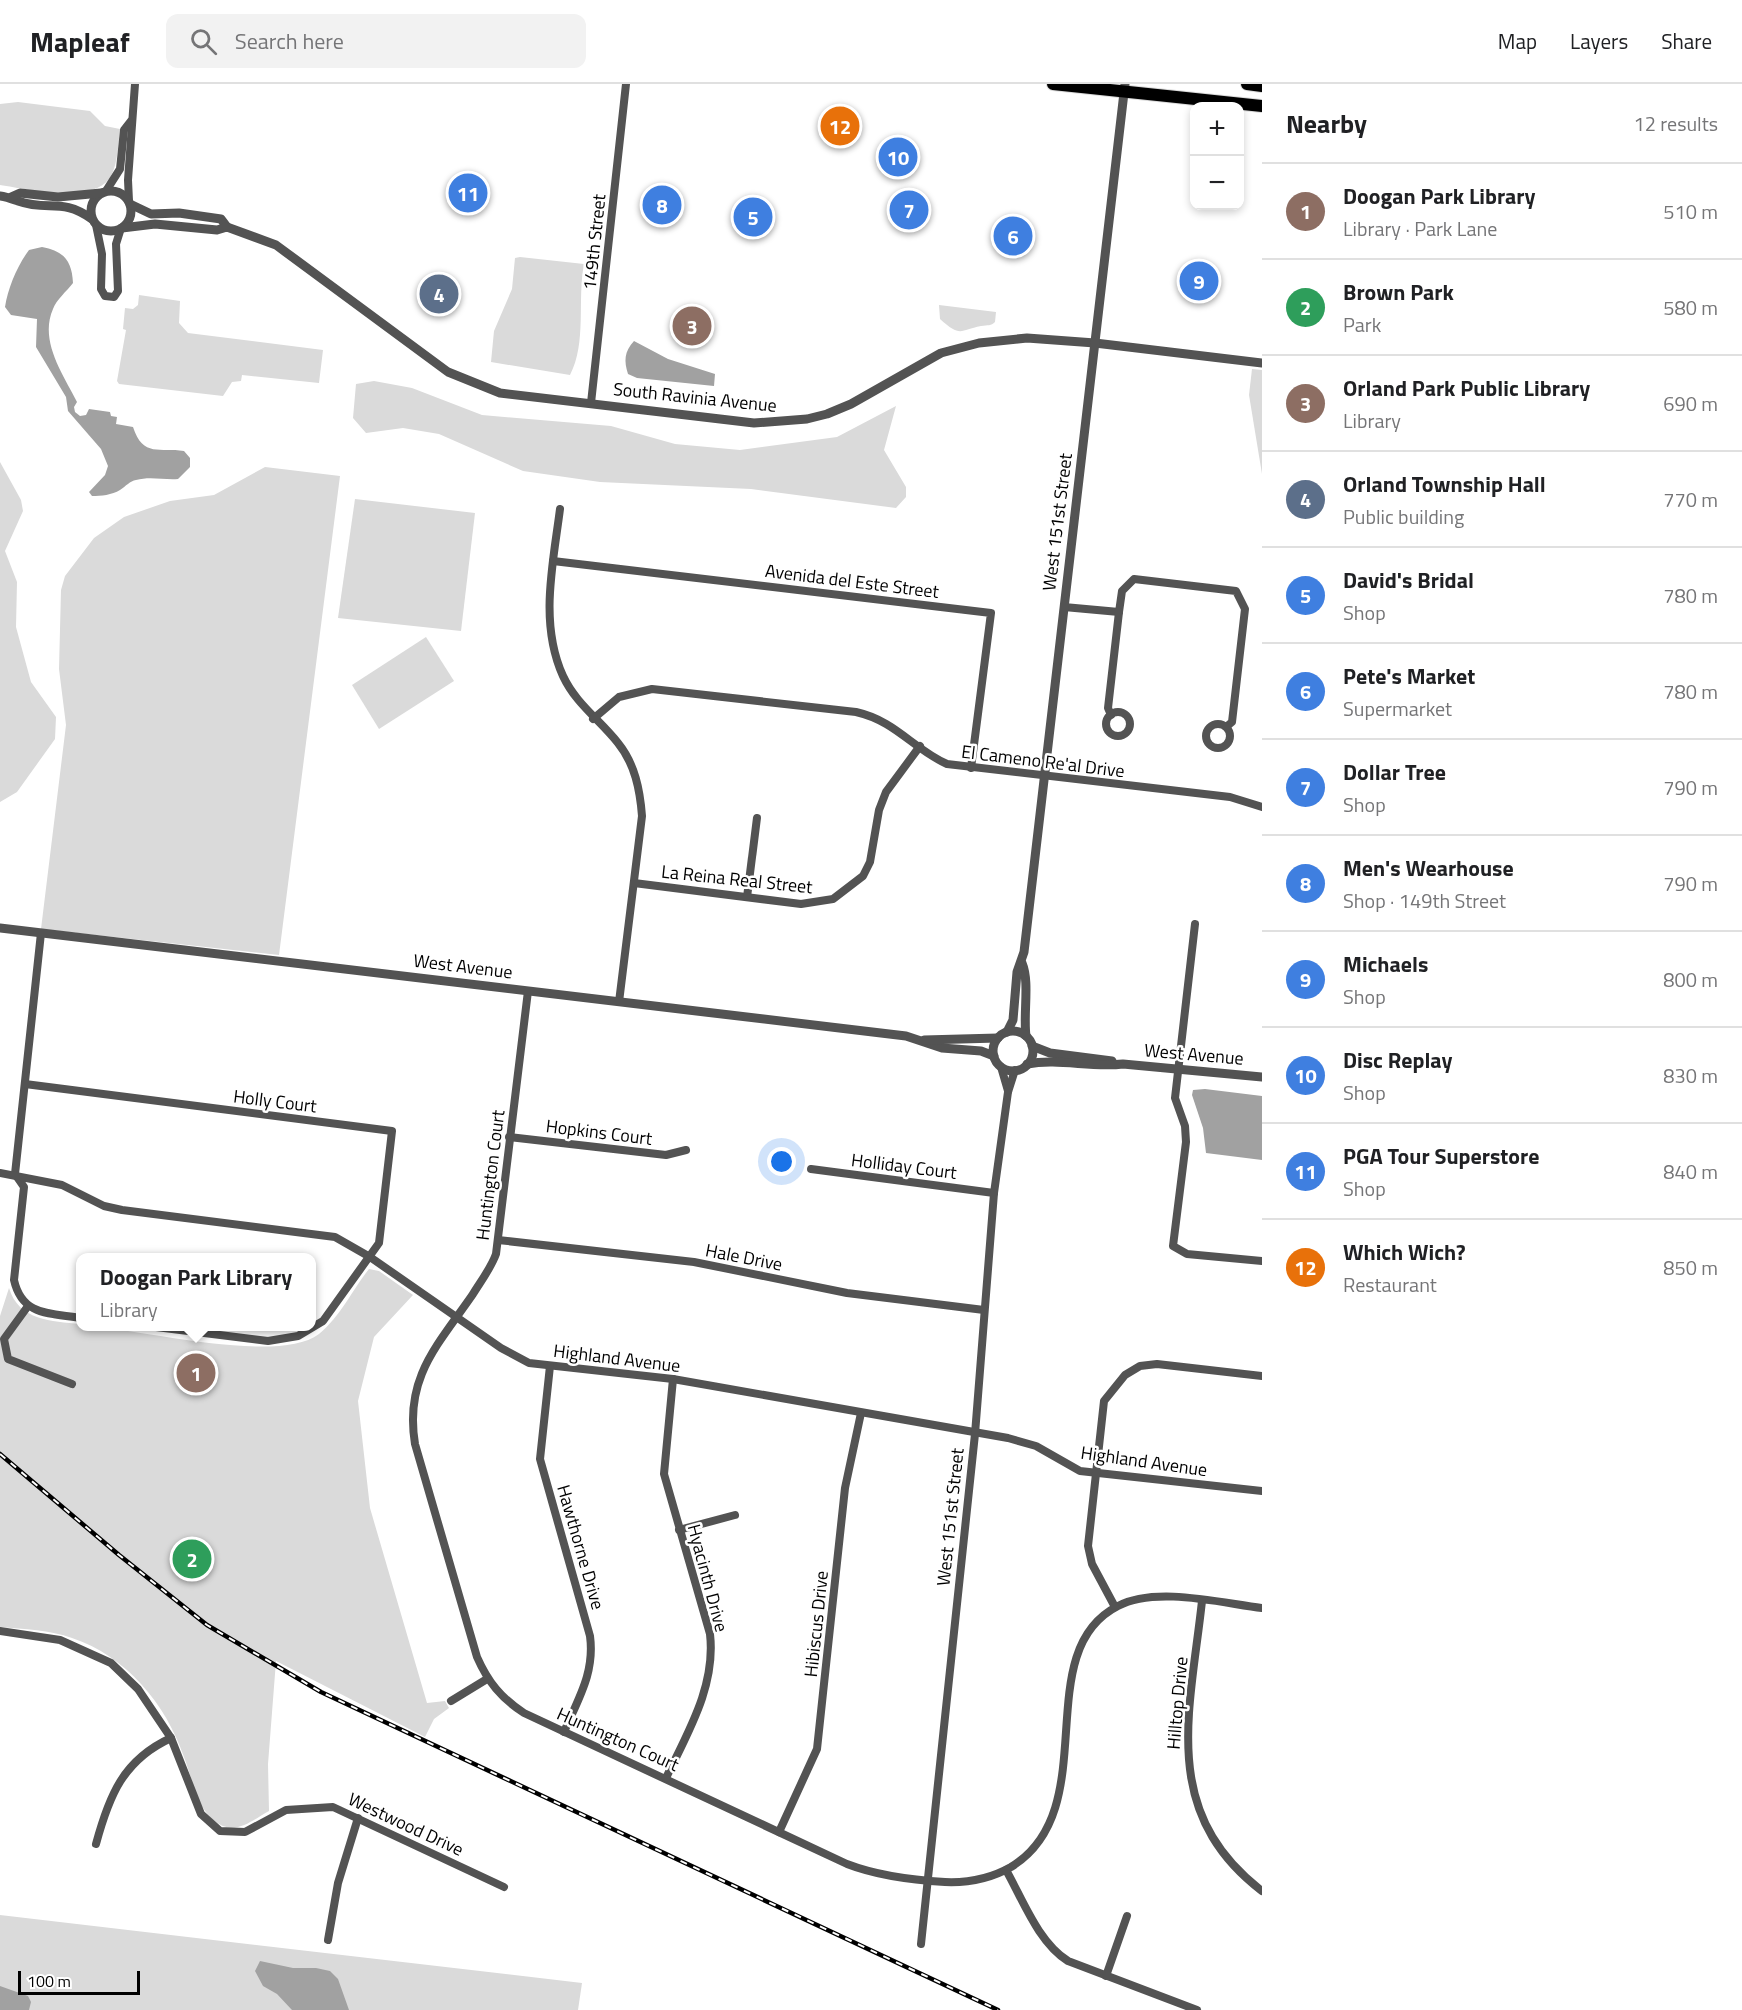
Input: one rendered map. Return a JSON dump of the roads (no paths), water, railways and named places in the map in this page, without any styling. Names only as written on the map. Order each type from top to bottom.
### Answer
[{"type":"highway","points":[[1053,84],[1124,87],[1262,106]]},
{"type":"highway","points":[[1247,84],[1262,86]]},
{"type":"street","points":[[131,121],[124,130],[120,169],[91,207],[102,254],[101,289],[105,296],[114,297],[118,291],[116,244],[122,228],[130,218],[128,180],[135,84]]},
{"type":"street","name":"149th Street","points":[[591,403],[626,84]]},
{"type":"street","name":"West 151st Street","points":[[1007,1032],[1013,1020],[1017,972],[1022,963],[1124,87]]},
{"type":"street","points":[[11,197],[20,193],[58,197],[117,191],[130,203]]},
{"type":"street","points":[[0,196],[11,197],[18,201],[66,205],[77,208],[109,231],[122,228]]},
{"type":"street","name":"South Ravinia Avenue","points":[[130,203],[151,214],[179,213],[221,219],[227,228]]},
{"type":"street","name":"South Ravinia Avenue","points":[[122,228],[155,224],[217,230],[227,228],[276,245],[295,257],[347,300],[448,372],[501,393],[754,423],[782,423],[827,414],[851,404],[941,353],[969,345],[1027,338],[1095,343],[1262,363]]},
{"type":"street","points":[[560,509],[550,603],[554,650],[577,699],[593,719],[618,743],[634,772],[640,794],[642,816],[619,1002]]},
{"type":"street","name":"Avenida del Este Street","points":[[553,561],[991,613],[971,768]]},
{"type":"street","points":[[1111,715],[1108,708],[1122,591],[1134,579],[1227,588],[1236,591],[1245,609],[1232,722],[1226,727]]},
{"type":"street","points":[[1064,608],[1119,612]]},
{"type":"street","name":"El Cameno Re'al Drive","points":[[593,719],[619,697],[635,691],[652,689],[856,712],[877,716],[920,746],[932,758],[947,764],[1230,797],[1262,807]]},
{"type":"street","name":"La Reina Real Street","points":[[634,883],[801,904],[819,903],[847,890],[863,876],[870,862],[879,810],[886,792],[920,746]]},
{"type":"street","points":[[747,897],[757,818]]},
{"type":"street","points":[[1195,924],[1175,1098],[1185,1126],[1186,1142],[1173,1246],[1187,1254],[1262,1261]]},
{"type":"street","name":"West Avenue","points":[[0,928],[900,1035],[942,1048],[981,1051],[994,1056]]},
{"type":"street","points":[[41,933],[15,1174],[24,1186],[14,1280],[17,1293],[28,1306],[39,1312],[76,1317]]},
{"type":"street","name":"West 151st Street","points":[[1022,963],[1026,973],[1024,1017],[1026,1036]]},
{"type":"street","name":"Huntington Court","points":[[528,991],[498,1240],[493,1263],[423,1366],[414,1398],[412,1425],[477,1657],[487,1679],[506,1701],[524,1713],[564,1732],[860,1869],[927,1881],[967,1882],[1006,1870],[1036,1846],[1050,1824],[1058,1799],[1072,1675],[1078,1651],[1097,1622],[1116,1607],[1130,1600],[1153,1597],[1262,1608]]},
{"type":"street","points":[[1007,1032],[1017,1032],[1026,1036],[1033,1052],[1027,1064],[1016,1070],[1001,1067],[994,1056],[998,1038],[1007,1032]]},
{"type":"street","name":"West Avenue","points":[[921,1041],[998,1038]]},
{"type":"street","name":"West Avenue","points":[[1032,1046],[1050,1053],[1110,1060],[1123,1064]]},
{"type":"street","name":"West Avenue","points":[[1027,1064],[1048,1060],[1109,1066],[1123,1064],[1262,1077]]},
{"type":"street","name":"West 151st Street","points":[[1001,1067],[1008,1092]]},
{"type":"street","name":"West 151st Street","points":[[921,1944],[975,1434],[994,1193],[1008,1092],[1016,1070]]},
{"type":"street","name":"Holly Court","points":[[25,1084],[392,1131],[379,1243],[370,1257]]},
{"type":"street","name":"Hopkins Court","points":[[509,1137],[666,1155],[686,1150]]},
{"type":"street","name":"Holliday Court","points":[[811,1170],[994,1193]]},
{"type":"street","name":"Highland Avenue","points":[[0,1173],[15,1174],[62,1185],[104,1206],[335,1237],[370,1257],[515,1357],[529,1363],[673,1379],[1022,1442],[1046,1451],[1072,1468],[1095,1473],[1262,1491]]},
{"type":"street","name":"Hale Drive","points":[[498,1240],[694,1262],[847,1293],[984,1310]]},
{"type":"street","points":[[316,1325],[323,1321],[370,1257]]},
{"type":"street","points":[[28,1306],[4,1339],[8,1359],[72,1384]]},
{"type":"street","points":[[188,1331],[268,1341],[298,1336],[306,1331]]},
{"type":"street","points":[[1116,1607],[1092,1564],[1088,1546],[1104,1401],[1125,1375],[1140,1366],[1157,1364],[1262,1376]]},
{"type":"street","name":"Hawthorne Drive","points":[[550,1366],[540,1459],[590,1636],[593,1657],[588,1677],[564,1732]]},
{"type":"street","name":"Hyacinth Drive","points":[[666,1778],[701,1702],[711,1665],[710,1634],[664,1474],[673,1379]]},
{"type":"street","name":"Hibiscus Drive","points":[[779,1832],[817,1749],[846,1488],[861,1413]]},
{"type":"street","points":[[679,1530],[735,1515]]},
{"type":"street","name":"Hilltop Drive","points":[[1202,1601],[1186,1740],[1192,1794],[1206,1825],[1222,1852],[1248,1881],[1262,1892]]},
{"type":"street","name":"Westwood Drive","points":[[0,1631],[60,1640],[111,1663],[138,1689],[171,1738],[201,1814],[220,1831],[245,1832],[286,1810],[333,1807],[504,1887]]},
{"type":"street","points":[[451,1701],[487,1679]]},
{"type":"street","points":[[96,1844],[107,1802],[123,1775],[147,1751],[171,1738]]},
{"type":"street","points":[[328,1940],[338,1883],[358,1818]]},
{"type":"street","points":[[1006,1870],[1053,1950],[1068,1961],[1197,2010]]},
{"type":"street","points":[[1106,1976],[1127,1916]]},
{"type":"railway","points":[[0,1454],[119,1555],[207,1625],[321,1692],[998,2010]]},
{"type":"place","name":"Which Wich?","points":[[840,126]]},
{"type":"place","name":"Disc Replay","points":[[898,157]]},
{"type":"place","name":"PGA Tour Superstore","points":[[468,193]]},
{"type":"place","name":"Men's Wearhouse","points":[[662,205]]},
{"type":"place","name":"Dollar Tree","points":[[909,210]]},
{"type":"place","name":"David's Bridal","points":[[753,217]]},
{"type":"place","name":"Pete's Market","points":[[1013,236]]},
{"type":"place","name":"Michaels","points":[[1199,281]]},
{"type":"place","name":"Orland Township Hall","points":[[439,294]]},
{"type":"place","name":"Orland Park Public Library","points":[[692,326]]},
{"type":"place","name":"Doogan Park Library","points":[[196,1373]]},
{"type":"place","name":"Brown Park","points":[[192,1559]]}]
